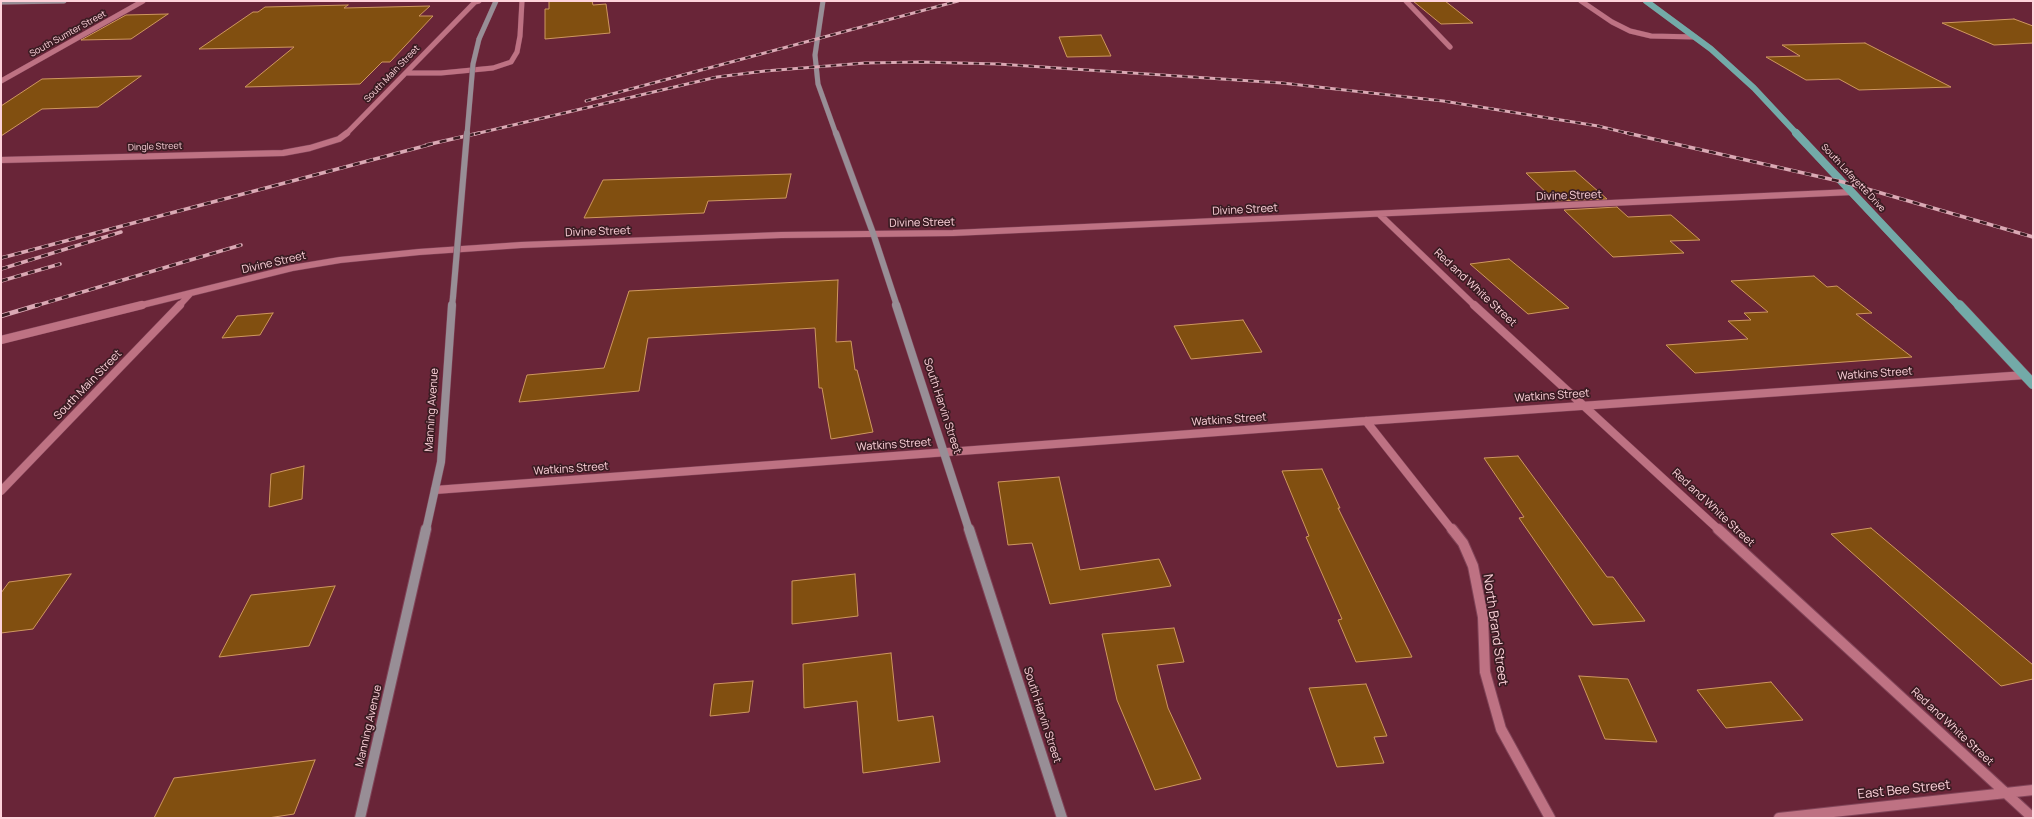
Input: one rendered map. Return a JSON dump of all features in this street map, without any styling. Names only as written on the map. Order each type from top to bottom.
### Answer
[{"type":"main road","name":"South Lafayette Drive","points":[[1646,1],[1695,37],[1754,88],[2033,384]]},
{"type":"street","points":[[1,2],[64,1]]},
{"type":"street","name":"South Sumter Street","points":[[1,81],[143,1]]},
{"type":"street","name":"South Main Street","points":[[310,148],[339,139],[346,134],[475,2],[479,1]]},
{"type":"street","name":"Manning Avenue","points":[[360,818],[441,462],[453,297],[473,64],[479,39],[496,1]]},
{"type":"street","points":[[406,74],[441,73],[493,68],[511,62],[517,52],[520,36],[522,1]]},
{"type":"street","name":"South Harvin Street","points":[[823,1],[815,48],[818,84],[873,233],[1062,818]]},
{"type":"street","points":[[1406,1],[1450,47]]},
{"type":"street","points":[[1581,1],[1612,22],[1630,30],[1651,36],[1695,37]]},
{"type":"street","name":"Dingle Street","points":[[1,160],[283,153],[310,148]]},
{"type":"street","name":"Divine Street","points":[[1,340],[292,268],[340,260],[419,252],[521,245],[765,235],[953,233],[1852,192]]},
{"type":"street","name":"Red and White Street","points":[[1379,214],[1584,405],[2033,818]]},
{"type":"street","name":"South Main Street","points":[[1,491],[168,319],[190,294]]},
{"type":"street","name":"Watkins Street","points":[[435,490],[1366,420],[2025,375]]},
{"type":"street","name":"North Brand Street","points":[[1366,420],[1446,520],[1465,549],[1473,566],[1482,617],[1485,672],[1501,730],[1550,818]]},
{"type":"street","name":"East Bee Street","points":[[1778,818],[2033,790]]},
{"type":"building","points":[[549,1],[592,1],[593,5],[606,4],[610,33],[545,39],[545,9],[549,9]]},
{"type":"building","points":[[1413,1],[1445,1],[1473,23],[1441,24]]},
{"type":"building","points":[[348,5],[344,8],[430,6],[419,16],[433,16],[390,62],[382,62],[360,84],[245,87],[294,47],[199,49],[253,12],[258,12],[265,7]]},
{"type":"building","points":[[168,14],[131,39],[81,40],[126,15]]},
{"type":"building","points":[[2014,19],[2033,26],[2033,43],[1994,45],[1942,23]]},
{"type":"building","points":[[1101,35],[1111,56],[1067,57],[1059,37]]},
{"type":"building","points":[[1865,43],[1951,87],[1859,90],[1839,79],[1806,80],[1766,57],[1800,56],[1782,45]]},
{"type":"building","points":[[141,76],[98,107],[42,109],[1,136],[1,106],[42,79]]},
{"type":"building","points":[[1575,171],[1607,199],[1555,201],[1526,173]]},
{"type":"building","points":[[791,174],[786,198],[708,201],[704,213],[584,218],[603,180]]},
{"type":"building","points":[[1617,207],[1628,217],[1671,215],[1700,240],[1670,241],[1684,253],[1613,257],[1564,210]]},
{"type":"building","points":[[1509,259],[1569,308],[1528,314],[1470,264]]},
{"type":"building","points":[[1814,276],[1827,287],[1837,286],[1872,313],[1856,314],[1912,357],[1695,373],[1666,345],[1748,339],[1728,321],[1751,320],[1744,313],[1768,312],[1731,281]]},
{"type":"building","points":[[838,280],[836,342],[851,341],[855,370],[857,370],[873,432],[831,439],[822,388],[819,388],[815,328],[648,338],[639,391],[519,402],[527,375],[604,368],[629,291]]},
{"type":"building","points":[[273,313],[260,335],[222,338],[237,316]]},
{"type":"building","points":[[1243,320],[1262,352],[1191,359],[1174,326]]},
{"type":"building","points":[[1518,456],[1607,577],[1613,577],[1645,621],[1593,625],[1519,518],[1524,517],[1484,458]]},
{"type":"building","points":[[304,466],[302,499],[269,507],[271,474]]},
{"type":"building","points":[[1322,469],[1340,508],[1338,508],[1412,657],[1356,662],[1338,620],[1342,619],[1306,537],[1309,536],[1282,471]]},
{"type":"building","points":[[1059,477],[1080,570],[1159,559],[1171,586],[1050,604],[1032,543],[1008,545],[998,482]]},
{"type":"building","points":[[1871,528],[2033,665],[2033,679],[2001,686],[1831,534]]},
{"type":"building","points":[[71,574],[33,629],[1,633],[1,593],[9,582]]},
{"type":"building","points":[[855,574],[858,616],[792,624],[792,581]]},
{"type":"building","points":[[335,586],[309,646],[219,657],[251,595]]},
{"type":"building","points":[[1174,628],[1184,662],[1157,665],[1168,708],[1201,779],[1155,790],[1117,700],[1102,634]]},
{"type":"building","points":[[891,653],[898,721],[933,716],[940,762],[863,773],[857,701],[804,708],[803,664]]},
{"type":"building","points":[[1579,676],[1628,679],[1657,742],[1605,739]]},
{"type":"building","points":[[753,681],[749,712],[710,716],[714,684]]},
{"type":"building","points":[[1771,682],[1803,720],[1726,728],[1697,690]]},
{"type":"building","points":[[1366,684],[1387,736],[1374,737],[1384,763],[1337,767],[1309,688]]},
{"type":"building","points":[[315,760],[294,814],[268,818],[154,818],[174,778]]},
{"type":"railway","points":[[586,101],[958,1]]},
{"type":"railway","points":[[475,134],[717,77],[765,71],[865,63],[920,62],[998,64],[1282,83],[1443,101],[1598,126],[1631,134]]},
{"type":"railway","points":[[426,145],[479,133]]},
{"type":"railway","points":[[1627,133],[1843,182],[2033,237]]},
{"type":"railway","points":[[1,258],[432,144]]},
{"type":"railway","points":[[1,269],[121,232]]},
{"type":"railway","points":[[35,306],[241,245]]},
{"type":"railway","points":[[1,281],[60,264]]},
{"type":"railway","points":[[1,316],[38,305]]}]
